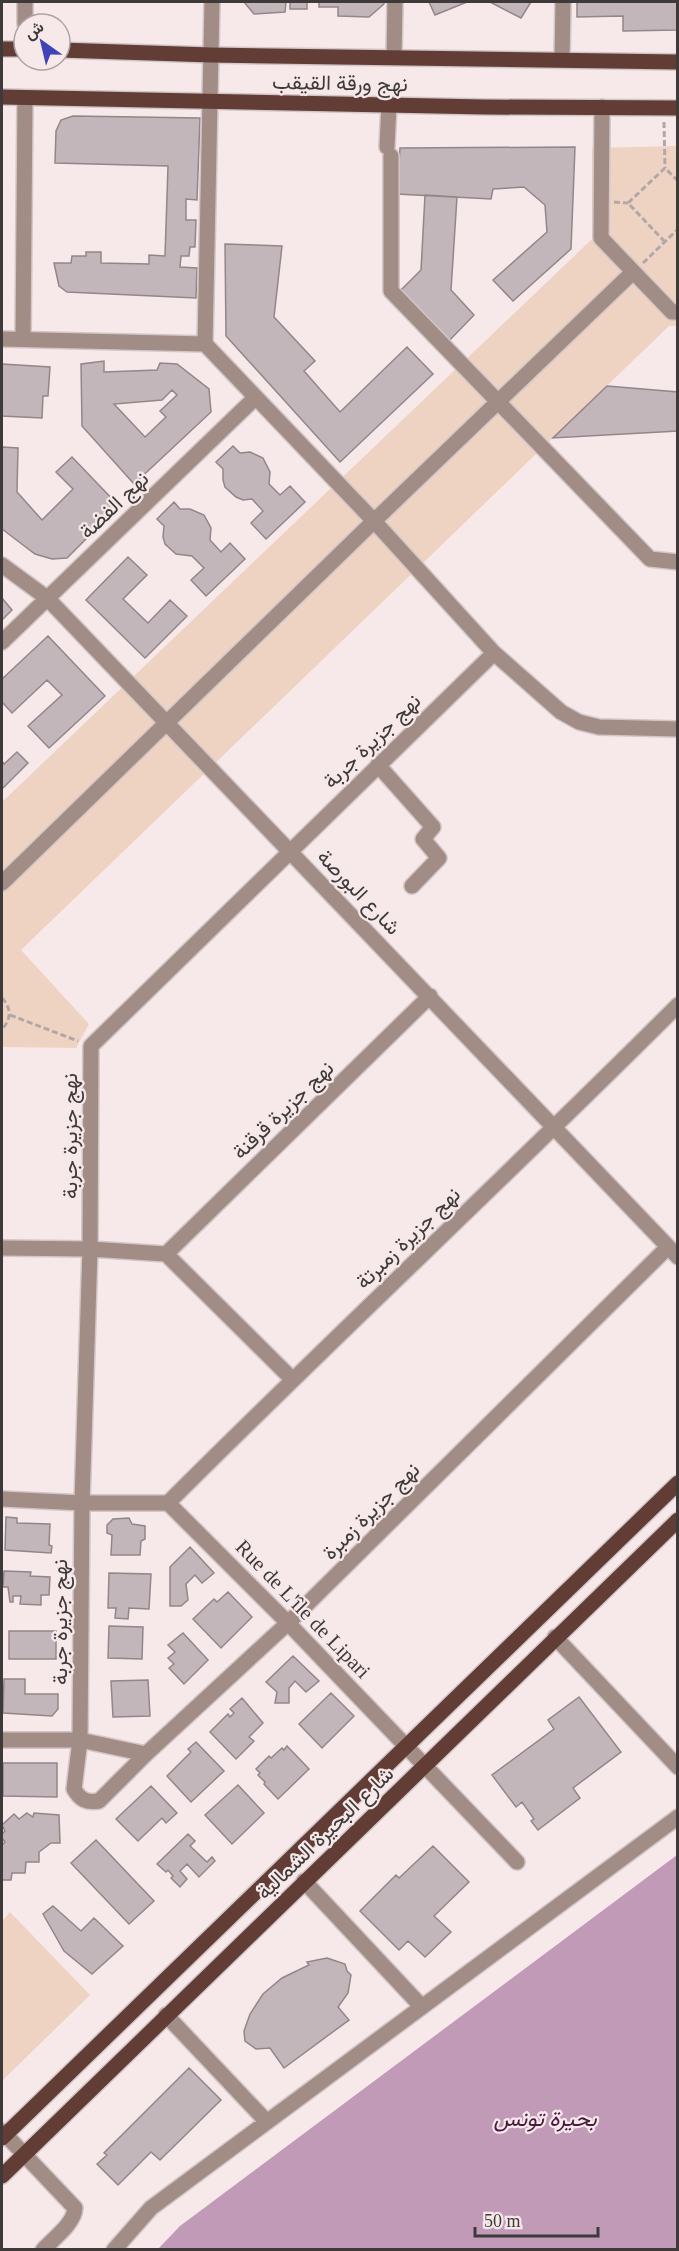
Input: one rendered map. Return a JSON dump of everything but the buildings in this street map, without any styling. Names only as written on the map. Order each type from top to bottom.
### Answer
[{"type":"main road","name":"نهج ورقة القيقب","points":[[72,50],[211,55],[678,62]]},
{"type":"main road","name":"نهج ورقة القيقب","points":[[2,98],[671,108]]},
{"type":"main road","name":"شارع البحيرة الشمالية","points":[[3,2135],[678,1483]]},
{"type":"main road","name":"شارع البحيرة الشمالية","points":[[2,2176],[678,1520]]},
{"type":"street","points":[[213,2],[204,344],[374,521],[494,653],[561,712],[579,722],[599,727],[678,729]]},
{"type":"street","points":[[394,57],[395,2]]},
{"type":"street","points":[[562,60],[563,2]]},
{"type":"street","points":[[23,339],[25,98]]},
{"type":"street","points":[[389,104],[391,291],[650,559],[678,562]]},
{"type":"street","points":[[602,106],[601,238],[672,312],[678,312]]},
{"type":"street","points":[[2,884],[633,272]]},
{"type":"street","points":[[2,339],[204,344]]},
{"type":"street","name":"نهج الفضة","points":[[2,642],[255,398]]},
{"type":"street","name":"شارع البورصة","points":[[2,565],[47,598],[673,1252]]},
{"type":"street","name":"نهج جزيرة جربة","points":[[99,1801],[84,1801],[77,1796],[74,1789],[80,1740],[82,1503],[90,1249],[91,1046],[494,653]]},
{"type":"street","points":[[378,765],[433,827],[423,839],[439,858],[412,886]]},
{"type":"street","name":"نهج جزيرة قرقنة","points":[[166,1254],[430,996]]},
{"type":"street","name":"نهج جزيرة زمبرتة","points":[[168,1503],[292,1378],[554,1128],[678,1005]]},
{"type":"street","points":[[2,1248],[90,1249],[166,1254],[292,1378]]},
{"type":"street","name":"نهج جزيرة زمبرة","points":[[99,1801],[146,1754],[288,1623],[673,1252]]},
{"type":"street","points":[[2,1499],[82,1503],[168,1503]]},
{"type":"street","name":"Rue de L'île de Lipari","points":[[168,1503],[288,1623],[517,1862]]},
{"type":"street","points":[[555,1637],[678,1767]]},
{"type":"street","points":[[2,1740],[80,1740],[146,1754]]},
{"type":"street","points":[[114,2250],[151,2208],[678,1817]]},
{"type":"street","points":[[304,1881],[422,2007]]},
{"type":"street","points":[[166,2015],[267,2122]]},
{"type":"street","points":[[3,2135],[75,2208],[69,2223],[43,2250]]},
{"type":"path","points":[[665,242],[628,203],[665,168],[671,108]]},
{"type":"path","points":[[665,168],[678,181]]},
{"type":"path","points":[[633,272],[678,229]]},
{"type":"path","points":[[2,998],[9,1008],[10,1016],[8,1023],[2,1029]]},
{"type":"path","points":[[10,1016],[91,1046]]},
{"type":"shaded area","points":[[677,146],[677,326],[669,326],[21,950],[89,1024],[76,1048],[2,1047],[2,802],[592,239],[592,148]]},
{"type":"shaded area","points":[[10,1912],[90,1995],[2,2081],[2,1921]]},
{"type":"water","name":"بحيرة تونس","points":[[677,1855],[677,2249],[158,2249],[180,2226]]}]
